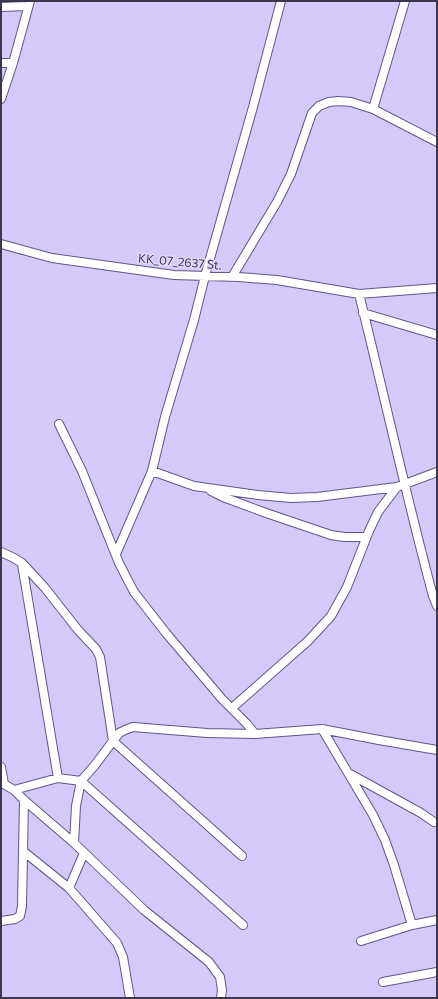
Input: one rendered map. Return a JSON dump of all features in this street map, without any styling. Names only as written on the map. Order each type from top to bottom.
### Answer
[{"type":"street","points":[[116,554],[152,472],[165,417],[194,320],[281,1]]},
{"type":"street","points":[[373,109],[405,1]]},
{"type":"street","points":[[1,7],[29,4],[13,63],[1,99]]},
{"type":"street","points":[[1,63],[13,63]]},
{"type":"street","points":[[232,277],[277,202],[291,174],[312,114],[319,106],[329,102],[351,102],[373,109],[437,142]]},
{"type":"street","name":"KK_07_2637 St.","points":[[1,244],[52,258],[174,275],[277,280],[358,294],[437,288]]},
{"type":"street","points":[[358,294],[384,395],[401,486],[436,602]]},
{"type":"street","points":[[363,313],[437,335]]},
{"type":"street","points":[[59,424],[82,471],[116,554],[134,592],[166,633],[222,699],[255,734]]},
{"type":"street","points":[[152,472],[194,486],[291,498],[318,497],[401,486],[437,472]]},
{"type":"street","points":[[232,708],[308,641],[331,616],[347,587],[366,537],[378,512],[401,486]]},
{"type":"street","points":[[208,488],[231,500],[331,535],[344,537],[366,537]]},
{"type":"street","points":[[1,552],[22,563],[45,588],[78,630],[96,649],[100,657],[113,741],[242,856]]},
{"type":"street","points":[[22,563],[58,778]]},
{"type":"street","points":[[74,843],[76,806],[81,781],[95,766],[119,733],[133,727],[207,733],[255,734],[322,729],[437,750]]},
{"type":"street","points":[[322,729],[373,815],[385,840],[412,925]]},
{"type":"street","points":[[1,767],[2,784],[14,790],[74,843],[144,910],[209,962],[220,977],[222,990],[221,998]]},
{"type":"street","points":[[349,774],[421,813],[434,822]]},
{"type":"street","points":[[14,790],[58,778],[81,781],[243,925]]},
{"type":"street","points":[[1,921],[15,919],[20,916],[22,906],[24,800]]},
{"type":"street","points":[[23,851],[69,888],[117,943],[124,957],[130,998]]},
{"type":"street","points":[[69,888],[84,853]]},
{"type":"street","points":[[361,941],[412,925],[437,920]]},
{"type":"street","points":[[383,982],[437,972]]}]
